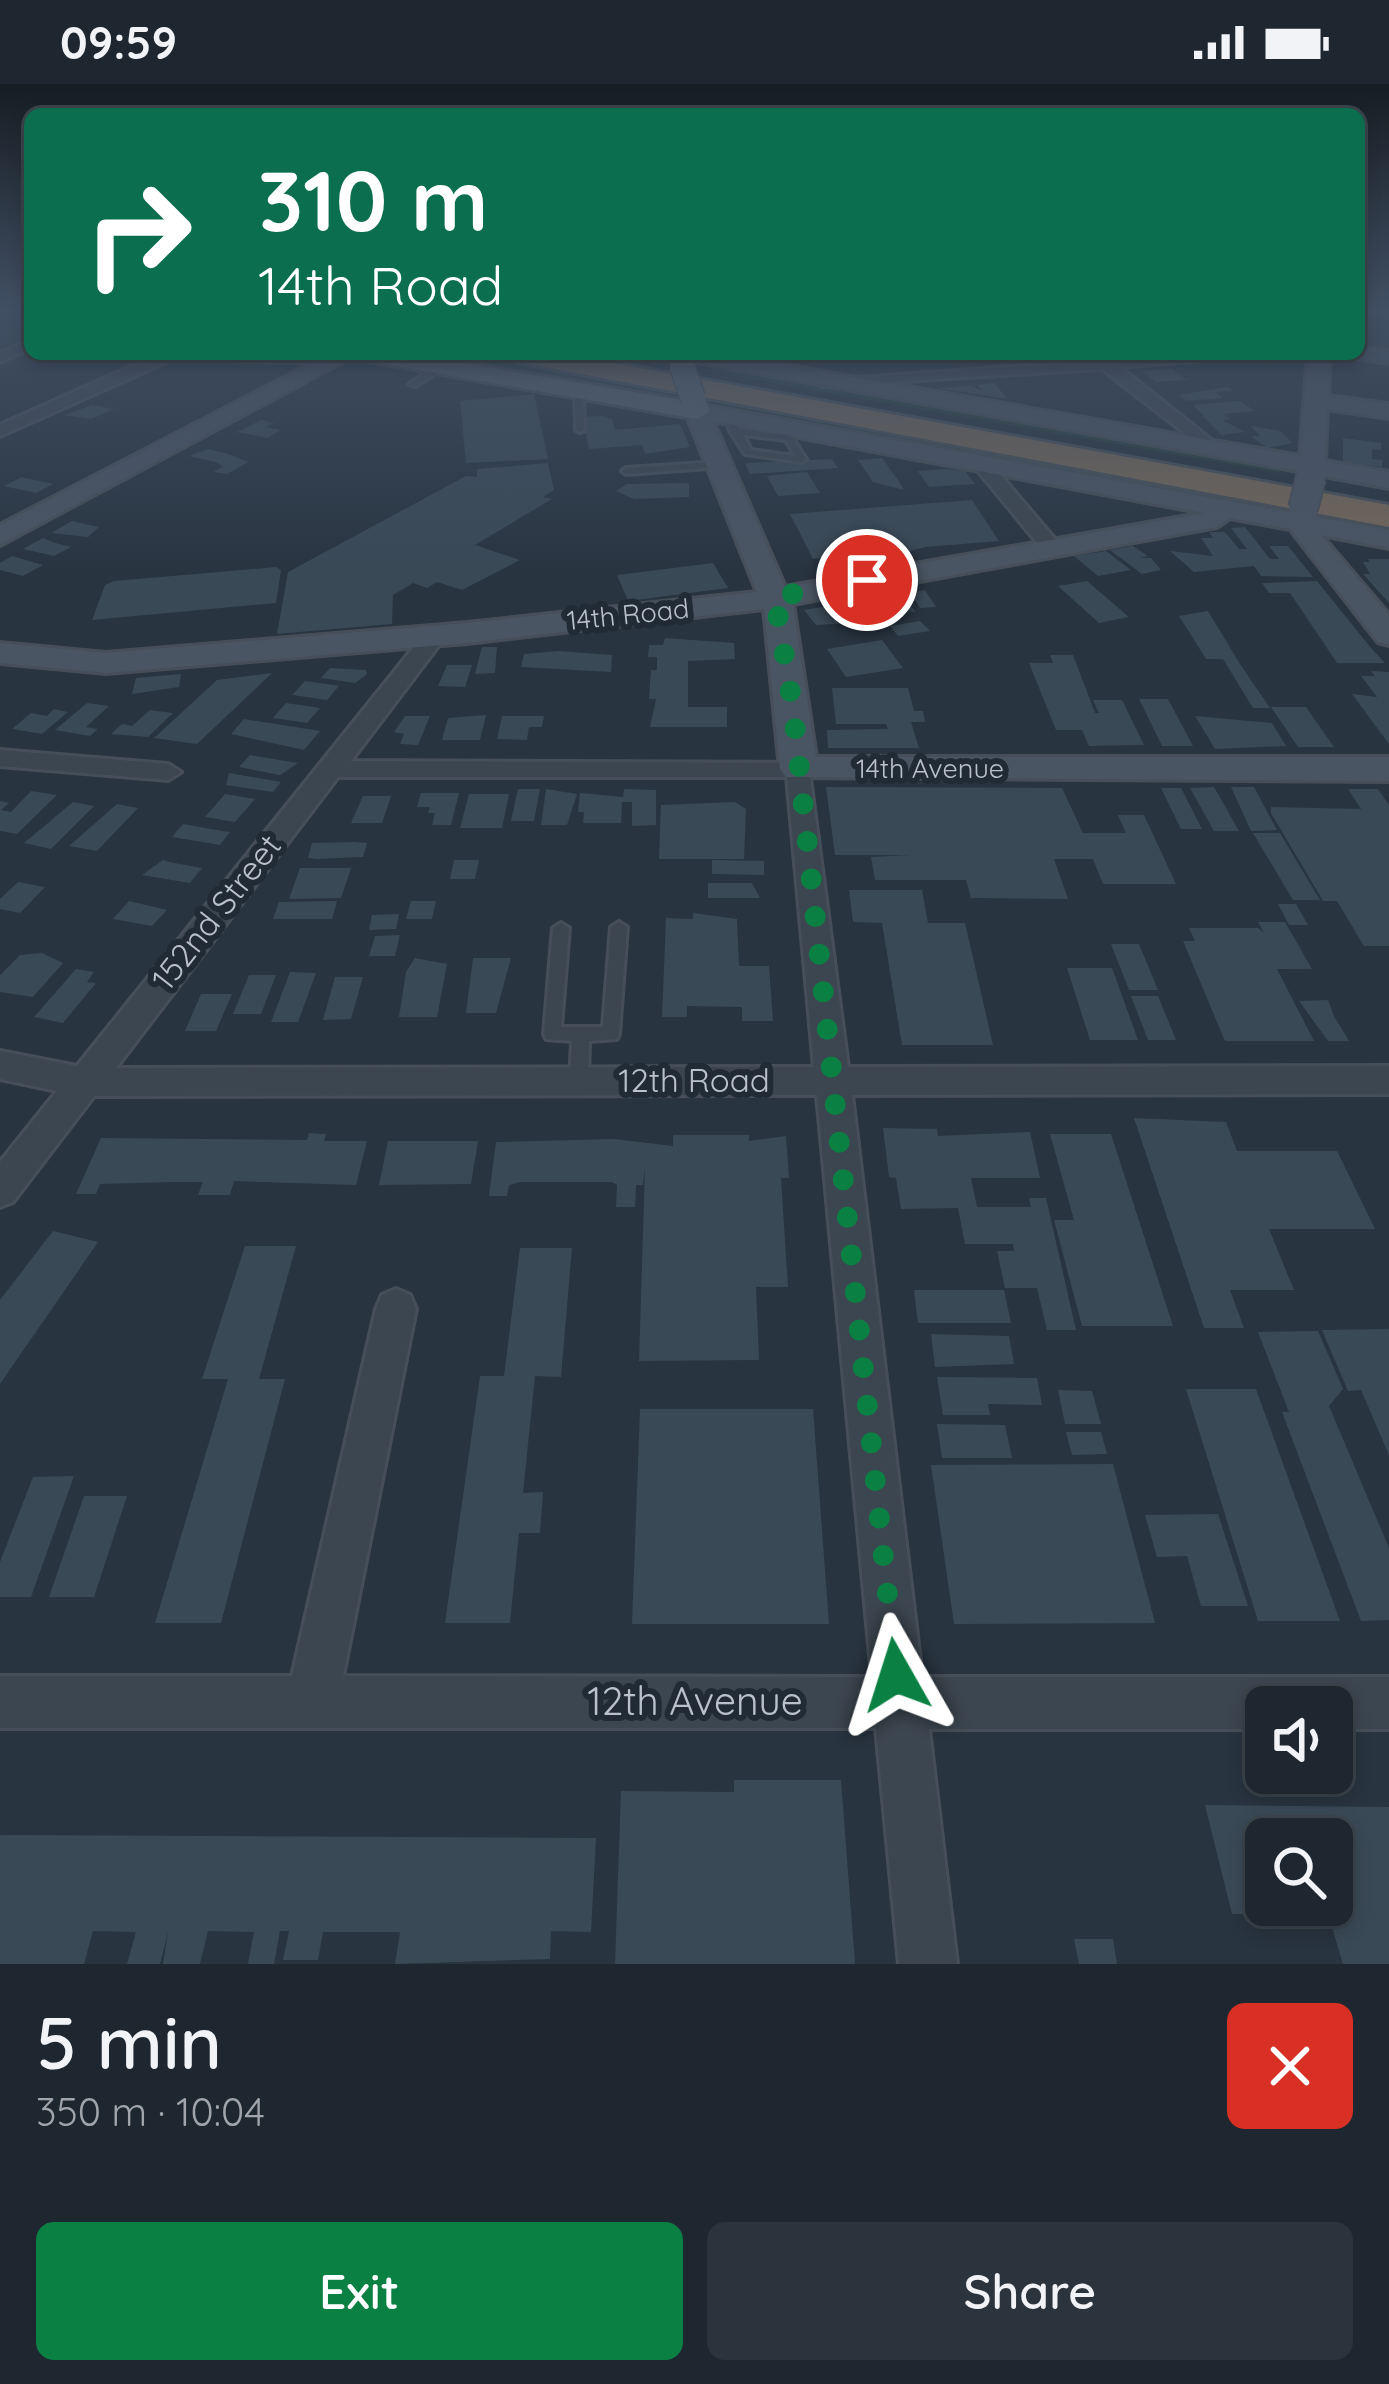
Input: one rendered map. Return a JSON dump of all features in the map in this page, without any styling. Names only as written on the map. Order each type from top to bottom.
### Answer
[{"type":"highway","points":[[654,398],[1389,515]]},
{"type":"highway","points":[[674,398],[714,409]]},
{"type":"highway","points":[[843,398],[1226,461],[1389,500]]},
{"type":"main road","points":[[634,398],[714,409]]},
{"type":"main road","points":[[707,398],[714,409]]},
{"type":"street","points":[[0,431],[73,398]]},
{"type":"street","points":[[0,536],[263,398]]},
{"type":"street","points":[[912,398],[1226,461],[1389,480]]},
{"type":"street","points":[[1148,398],[1226,461]]},
{"type":"street","points":[[1316,398],[1312,472],[1302,516],[1336,573],[1389,635]]},
{"type":"street","points":[[1316,401],[1389,411]]},
{"type":"street","points":[[928,1964],[783,618],[718,465],[714,409],[783,436],[981,463],[1251,514],[1302,516],[1389,541]]},
{"type":"street","points":[[981,463],[1051,547]]},
{"type":"street","name":"14th Road","points":[[0,653],[106,663],[434,637],[775,597],[1251,514]]},
{"type":"street","points":[[1336,573],[1344,549],[1389,541]]},
{"type":"street","name":"152nd Street","points":[[0,1190],[434,637]]},
{"type":"street","points":[[0,758],[168,772]]},
{"type":"street","name":"14th Avenue","points":[[328,769],[1389,769]]},
{"type":"street","name":"12th Road","points":[[0,1065],[84,1082],[1389,1080]]},
{"type":"street","points":[[312,1701],[396,1309]]},
{"type":"street","name":"12th Avenue","points":[[0,1702],[1389,1702]]},
{"type":"lane","points":[[579,398],[580,430]]},
{"type":"lane","points":[[714,409],[748,452],[802,459],[783,436]]},
{"type":"lane","points":[[626,471],[718,465]]},
{"type":"lane","points":[[561,928],[552,1034],[611,1034],[620,927]]},
{"type":"lane","points":[[579,1081],[580,1034]]},
{"type":"green space","points":[[715,398],[736,398],[1258,500],[1250,506],[721,409]]},
{"type":"green space","points":[[856,398],[897,398],[1269,465],[1285,474]]},
{"type":"building","points":[[535,398],[548,459],[466,463],[460,401]]},
{"type":"building","points":[[1240,401],[1255,411],[1223,414],[1231,419],[1222,420],[1245,432],[1221,435],[1193,405]]},
{"type":"building","points":[[92,405],[114,409],[91,419],[65,415]]},
{"type":"building","points":[[582,417],[612,419],[615,430],[680,424],[690,447],[645,454],[642,445],[589,449]]},
{"type":"building","points":[[261,420],[274,423],[265,427],[281,430],[268,438],[237,432]]},
{"type":"building","points":[[1251,426],[1280,431],[1293,443],[1267,448],[1251,436],[1260,436]]},
{"type":"building","points":[[1343,438],[1381,443],[1381,450],[1372,449],[1372,459],[1382,460],[1382,467],[1343,462]]},
{"type":"building","points":[[208,449],[248,462],[227,474],[214,472],[223,466],[215,462],[189,456]]},
{"type":"building","points":[[882,458],[904,490],[873,482],[858,460]]},
{"type":"building","points":[[832,459],[838,468],[750,474],[745,463]]},
{"type":"building","points":[[548,463],[554,490],[543,497],[552,499],[475,545],[520,560],[462,590],[437,582],[427,588],[413,583],[393,595],[392,624],[277,634],[288,572],[466,476],[477,477],[477,469]]},
{"type":"building","points":[[918,471],[965,471],[975,484],[929,487]]},
{"type":"building","points":[[807,472],[820,493],[778,496],[767,476]]},
{"type":"building","points":[[21,477],[53,484],[36,493],[4,486]]},
{"type":"building","points":[[689,483],[689,497],[634,499],[616,491],[627,484]]},
{"type":"building","points":[[972,500],[999,541],[925,547],[878,560],[880,551],[813,559],[790,514]]},
{"type":"building","points":[[72,521],[99,527],[88,537],[51,533]]},
{"type":"building","points":[[1245,527],[1270,559],[1279,559],[1269,546],[1288,546],[1313,577],[1261,576],[1254,566],[1194,572],[1170,551],[1213,556],[1201,538],[1213,538],[1209,532],[1225,532],[1239,549],[1247,549],[1231,528]]},
{"type":"building","points":[[43,538],[71,547],[54,556],[23,549]]},
{"type":"building","points":[[1133,546],[1148,556],[1139,558],[1151,558],[1161,570],[1142,574],[1110,550]]},
{"type":"building","points":[[1106,551],[1131,570],[1098,576],[1074,556]]},
{"type":"building","points":[[12,556],[43,565],[23,576],[0,570],[0,563]]},
{"type":"building","points":[[1367,559],[1389,559],[1389,603],[1363,574],[1370,574],[1363,562],[1370,562]]},
{"type":"building","points":[[713,563],[728,588],[628,601],[617,575]]},
{"type":"building","points":[[281,570],[276,603],[92,620],[105,585],[114,581]]},
{"type":"building","points":[[1087,581],[1129,617],[1099,623],[1058,586]]},
{"type":"building","points":[[1317,581],[1385,663],[1337,663],[1290,593],[1269,593],[1262,583]]},
{"type":"building","points":[[906,586],[912,592],[925,590],[936,607],[920,608],[912,595],[898,588]]},
{"type":"building","points":[[895,590],[916,612],[892,609],[880,595]]},
{"type":"building","points":[[876,596],[887,610],[880,611],[890,621],[877,624],[857,597]]},
{"type":"building","points":[[851,602],[867,622],[816,625],[804,610]]},
{"type":"building","points":[[1208,611],[1270,708],[1253,708],[1223,659],[1206,659],[1179,616]]},
{"type":"building","points":[[920,621],[930,631],[898,636],[890,626]]},
{"type":"building","points":[[665,638],[734,643],[735,659],[688,661],[688,707],[727,707],[727,727],[650,727],[656,699],[649,699],[651,670],[657,670],[657,657],[648,657],[649,645],[663,645]]},
{"type":"building","points":[[882,640],[903,668],[846,677],[827,649]]},
{"type":"building","points":[[482,647],[497,647],[495,673],[475,674]]},
{"type":"building","points":[[524,654],[612,655],[611,672],[521,667]]},
{"type":"building","points":[[1050,655],[1073,655],[1095,713],[1099,713],[1093,700],[1122,700],[1144,745],[1089,746],[1082,730],[1056,730],[1029,663],[1053,663]]},
{"type":"building","points":[[447,665],[472,665],[465,687],[438,686]]},
{"type":"building","points":[[330,668],[366,670],[367,674],[355,683],[321,678]]},
{"type":"building","points":[[1371,671],[1389,672],[1389,744],[1352,694],[1377,697],[1361,676],[1375,676]]},
{"type":"building","points":[[272,673],[197,744],[154,738],[217,680]]},
{"type":"building","points":[[181,674],[179,687],[132,694],[136,678]]},
{"type":"building","points":[[305,681],[339,686],[327,700],[292,695]]},
{"type":"building","points":[[832,688],[908,688],[914,711],[923,711],[925,722],[911,722],[919,748],[828,748],[827,730],[888,729],[886,724],[836,724]]},
{"type":"building","points":[[1139,699],[1168,699],[1193,746],[1162,746]]},
{"type":"building","points":[[87,703],[109,706],[86,727],[98,729],[90,736],[55,730]]},
{"type":"building","points":[[286,703],[320,708],[307,723],[273,718]]},
{"type":"building","points":[[1271,707],[1306,707],[1334,747],[1298,747]]},
{"type":"building","points":[[54,709],[68,712],[42,734],[12,729],[31,713],[47,716]]},
{"type":"building","points":[[150,710],[173,713],[148,737],[111,734],[122,724],[132,726]]},
{"type":"building","points":[[486,715],[480,740],[442,740],[448,718]]},
{"type":"building","points":[[405,716],[430,716],[418,745],[400,744],[404,734],[394,732]]},
{"type":"building","points":[[502,716],[544,716],[542,727],[529,727],[527,740],[497,739]]},
{"type":"building","points":[[1195,716],[1272,723],[1286,746],[1215,749]]},
{"type":"building","points":[[244,719],[320,731],[304,750],[231,734]]},
{"type":"building","points":[[250,755],[298,763],[280,775],[239,767]]},
{"type":"building","points":[[229,773],[281,782],[273,792],[226,785]]},
{"type":"building","points":[[826,787],[1062,788],[1083,833],[1126,833],[1118,815],[1144,815],[1176,884],[1103,884],[1093,859],[1054,859],[1068,899],[971,898],[966,880],[875,880],[871,857],[910,855],[835,855]]},
{"type":"building","points":[[1214,787],[1239,831],[1214,831],[1190,788]]},
{"type":"building","points":[[1231,787],[1254,787],[1277,830],[1251,831]]},
{"type":"building","points":[[1161,788],[1181,788],[1202,829],[1181,829]]},
{"type":"building","points":[[518,789],[540,789],[534,821],[511,821]]},
{"type":"building","points":[[546,789],[577,794],[567,825],[541,825]]},
{"type":"building","points":[[624,789],[656,790],[656,825],[632,826],[632,802],[622,802],[621,823],[583,823],[584,812],[578,812],[580,793],[623,797]]},
{"type":"building","points":[[1348,789],[1378,789],[1389,805],[1389,946],[1364,946],[1337,901],[1323,901],[1271,813],[1271,807],[1361,809]]},
{"type":"building","points":[[31,791],[57,795],[17,834],[0,831],[0,801],[9,803],[1,810],[11,812]]},
{"type":"building","points":[[421,793],[459,793],[451,825],[432,825],[435,813],[428,813],[430,807],[417,807]]},
{"type":"building","points":[[225,794],[255,799],[235,822],[205,817]]},
{"type":"building","points":[[469,794],[509,794],[502,828],[460,828]]},
{"type":"building","points":[[363,796],[391,796],[382,823],[351,823]]},
{"type":"building","points":[[73,802],[94,806],[51,849],[24,843]]},
{"type":"building","points":[[735,802],[746,809],[744,859],[659,859],[661,805]]},
{"type":"building","points":[[117,804],[138,808],[97,851],[69,846]]},
{"type":"building","points":[[183,824],[230,832],[220,845],[172,837]]},
{"type":"building","points":[[1253,833],[1280,833],[1320,900],[1293,900]]},
{"type":"building","points":[[312,843],[367,843],[363,857],[317,859],[308,858]]},
{"type":"building","points":[[163,860],[202,868],[190,883],[142,875]]},
{"type":"building","points":[[454,860],[479,860],[475,879],[450,879]]},
{"type":"building","points":[[712,860],[764,861],[764,875],[712,874]]},
{"type":"building","points":[[300,868],[351,868],[341,898],[289,899]]},
{"type":"building","points":[[18,882],[45,887],[20,913],[0,909],[0,899]]},
{"type":"building","points":[[708,883],[752,883],[760,898],[708,898]]},
{"type":"building","points":[[849,890],[922,890],[928,923],[965,923],[993,1045],[902,1045],[882,923],[853,922]]},
{"type":"building","points":[[129,901],[167,910],[152,926],[113,919]]},
{"type":"building","points":[[337,901],[332,919],[273,919],[279,902]]},
{"type":"building","points":[[411,901],[436,901],[432,919],[406,919]]},
{"type":"building","points":[[1278,904],[1296,904],[1308,925],[1289,925]]},
{"type":"building","points":[[693,913],[737,919],[739,966],[769,966],[773,1021],[742,1021],[742,1007],[687,1006],[687,1017],[662,1017],[666,918],[693,919]]},
{"type":"building","points":[[399,914],[396,929],[369,930],[372,915]]},
{"type":"building","points":[[1258,922],[1285,922],[1312,969],[1277,969],[1314,1041],[1225,1041],[1183,941],[1195,941],[1189,928],[1258,928],[1264,933]]},
{"type":"building","points":[[400,935],[395,956],[369,956],[375,936]]},
{"type":"building","points":[[1111,944],[1139,944],[1158,990],[1129,990]]},
{"type":"building","points":[[42,953],[63,963],[33,997],[0,992],[0,975],[20,955]]},
{"type":"building","points":[[415,958],[447,964],[437,1017],[399,1017],[406,972]]},
{"type":"building","points":[[473,958],[511,958],[496,1013],[466,1013]]},
{"type":"building","points":[[1067,968],[1112,968],[1138,1040],[1090,1040]]},
{"type":"building","points":[[76,969],[94,972],[87,982],[96,983],[63,1023],[34,1017]]},
{"type":"building","points":[[290,972],[316,973],[298,1022],[271,1022]]},
{"type":"building","points":[[249,975],[276,975],[261,1014],[233,1014]]},
{"type":"building","points":[[335,977],[363,977],[351,1019],[323,1020]]},
{"type":"building","points":[[201,994],[232,994],[216,1031],[185,1031]]},
{"type":"building","points":[[1131,996],[1158,996],[1176,1040],[1148,1040]]},
{"type":"building","points":[[1328,1000],[1349,1041],[1328,1041],[1299,1001]]},
{"type":"building","points":[[1134,1118],[1226,1122],[1237,1151],[1337,1151],[1375,1229],[1269,1229],[1294,1290],[1230,1290],[1244,1328],[1204,1328]]},
{"type":"building","points":[[883,1128],[937,1129],[938,1136],[1030,1132],[1040,1178],[971,1178],[977,1207],[1031,1207],[1029,1198],[1046,1198],[1076,1330],[1047,1330],[1037,1288],[1005,1288],[997,1251],[1014,1251],[1013,1244],[965,1244],[958,1208],[901,1209],[896,1178],[889,1177]]},
{"type":"building","points":[[309,1133],[326,1134],[324,1141],[367,1141],[356,1185],[234,1181],[230,1195],[198,1195],[203,1182],[100,1184],[96,1194],[76,1194],[101,1138],[307,1140]]},
{"type":"building","points":[[1050,1134],[1111,1134],[1173,1326],[1082,1326],[1054,1220],[1074,1220]]},
{"type":"building","points":[[673,1135],[749,1135],[749,1141],[786,1136],[789,1178],[781,1178],[788,1287],[756,1287],[759,1360],[639,1361],[645,1168],[643,1185],[636,1185],[635,1207],[616,1207],[617,1185],[612,1182],[520,1182],[509,1185],[507,1196],[489,1196],[496,1142],[614,1139],[673,1146]]},
{"type":"building","points":[[388,1141],[478,1141],[471,1184],[379,1185]]},
{"type":"building","points":[[53,1231],[98,1242],[0,1384],[0,1300]]},
{"type":"building","points":[[245,1246],[296,1246],[259,1379],[285,1379],[221,1623],[155,1623],[228,1379],[202,1379]]},
{"type":"building","points":[[520,1248],[572,1248],[561,1377],[535,1376],[523,1493],[543,1492],[540,1533],[519,1533],[510,1623],[445,1623],[480,1376],[504,1376]]},
{"type":"building","points":[[914,1290],[1004,1290],[1011,1323],[918,1323]]},
{"type":"building","points":[[1389,1329],[1389,1455],[1361,1390],[1348,1391],[1322,1330]]},
{"type":"building","points":[[1318,1331],[1343,1389],[1329,1406],[1389,1548],[1389,1620],[1361,1621],[1282,1412],[1289,1412],[1258,1332]]},
{"type":"building","points":[[931,1334],[1009,1336],[1014,1364],[935,1367]]},
{"type":"building","points":[[937,1377],[1037,1378],[1042,1405],[988,1404],[990,1415],[943,1415]]},
{"type":"building","points":[[1186,1389],[1256,1389],[1340,1621],[1258,1621]]},
{"type":"building","points":[[1058,1390],[1092,1391],[1101,1424],[1065,1424]]},
{"type":"building","points":[[640,1409],[813,1409],[829,1624],[632,1624]]},
{"type":"building","points":[[937,1424],[1005,1425],[1012,1458],[942,1458]]},
{"type":"building","points":[[1066,1432],[1101,1432],[1107,1454],[1072,1455]]},
{"type":"building","points":[[1113,1464],[1155,1623],[954,1624],[931,1465]]},
{"type":"building","points":[[74,1476],[31,1597],[0,1597],[0,1562],[33,1477]]},
{"type":"building","points":[[84,1496],[127,1496],[94,1597],[49,1597]]},
{"type":"building","points":[[1218,1514],[1248,1606],[1201,1606],[1187,1556],[1157,1557],[1145,1515]]},
{"type":"building","points":[[734,1780],[841,1780],[855,1964],[615,1964],[621,1791],[734,1792]]},
{"type":"building","points":[[1205,1805],[1389,1807],[1389,1964],[1343,1964],[1332,1926],[1353,1926],[1353,1818],[1245,1818],[1245,1914],[1232,1914]]},
{"type":"building","points":[[0,1835],[596,1838],[591,1932],[551,1931],[550,1959],[395,1964],[400,1932],[323,1932],[318,1960],[283,1960],[289,1931],[280,1931],[274,1964],[248,1964],[254,1932],[208,1931],[200,1964],[163,1964],[168,1932],[160,1964],[127,1964],[136,1932],[93,1931],[84,1964],[0,1964]]},
{"type":"building","points":[[1074,1939],[1113,1939],[1117,1964],[1079,1964]]},
{"type":"route","points":[[867,580],[775,597],[783,618],[896,1675]]}]
